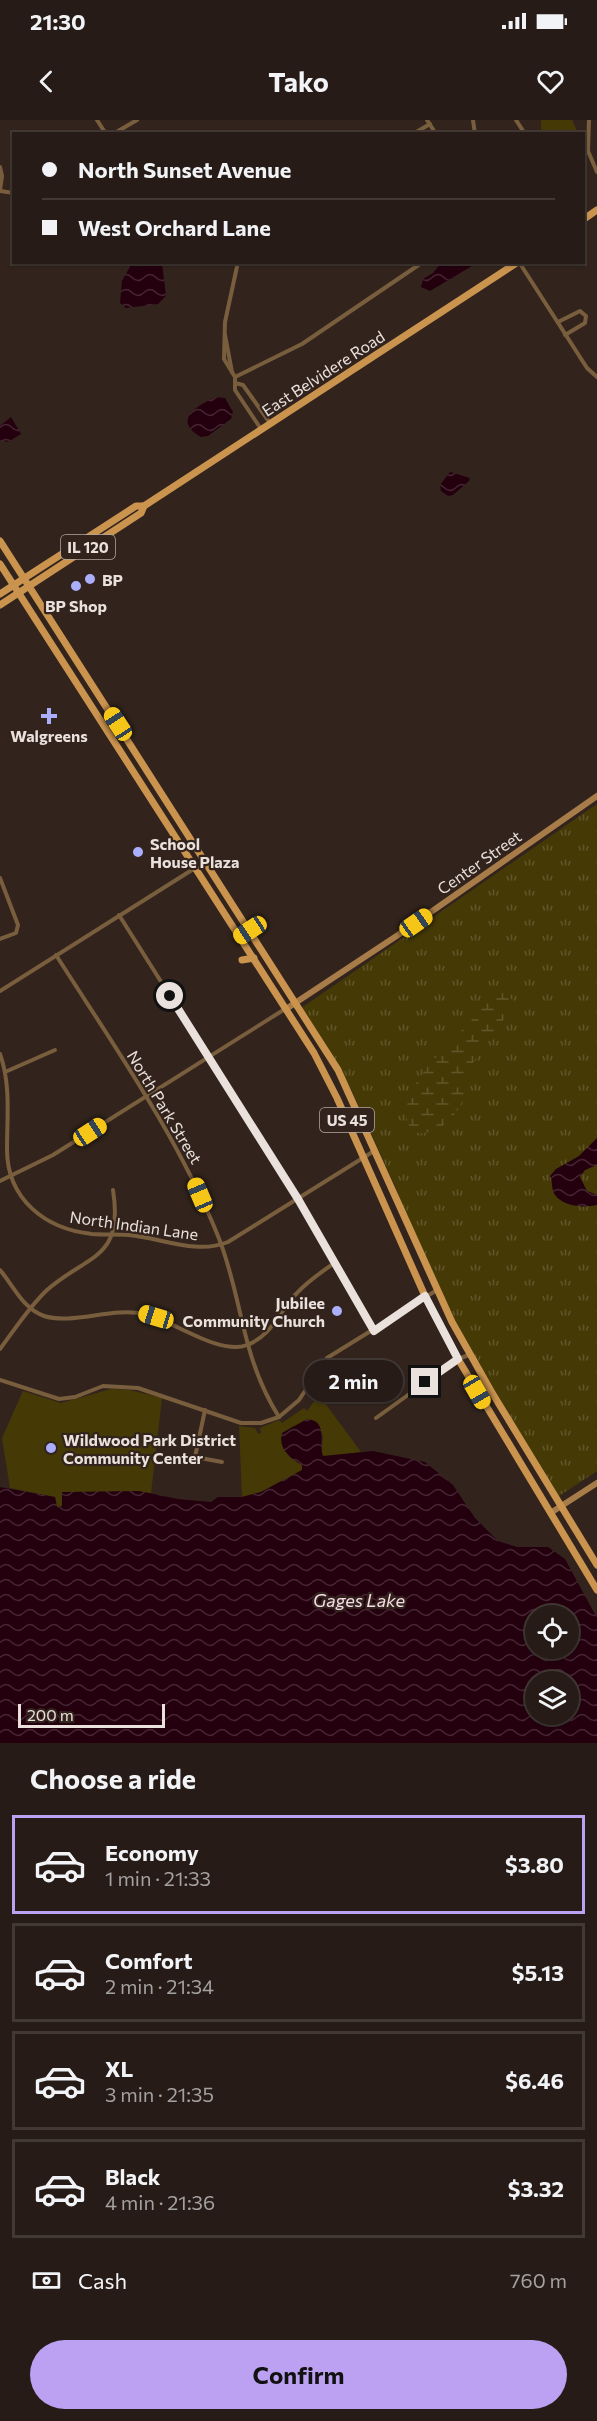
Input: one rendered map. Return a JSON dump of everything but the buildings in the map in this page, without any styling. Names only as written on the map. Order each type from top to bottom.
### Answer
[{"type":"main road","name":"East Belvidere Road","points":[[0,594],[136,506],[144,506],[515,264]]},
{"type":"main road","name":"East Belvidere Road","points":[[29,586],[141,513],[144,506]]},
{"type":"main road","name":"US 45","points":[[0,541],[338,1070],[437,1290],[469,1355],[597,1565]]},
{"type":"main road","name":"US 45","points":[[0,564],[254,958],[324,1073],[425,1296],[458,1359],[597,1590]]},
{"type":"main road","name":"IL 120","points":[[0,605],[29,586]]},
{"type":"main road","points":[[239,937],[250,930]]},
{"type":"street","points":[[116,132],[137,120]]},
{"type":"street","points":[[589,120],[588,151],[597,172]]},
{"type":"street","points":[[416,132],[428,122]]},
{"type":"street","points":[[0,167],[2,176],[0,190]]},
{"type":"street","points":[[238,264],[225,334],[235,390],[261,429]]},
{"type":"street","points":[[235,380],[302,344],[420,264]]},
{"type":"street","points":[[519,264],[587,368],[597,377]]},
{"type":"street","points":[[558,322],[579,311],[586,316],[585,323],[565,335]]},
{"type":"street","points":[[235,380],[243,385],[270,424]]},
{"type":"street","name":"Center Street","points":[[286,1009],[398,935],[597,796]]},
{"type":"street","points":[[0,991],[195,868]]},
{"type":"street","points":[[0,878],[18,925],[16,933],[0,939]]},
{"type":"street","points":[[119,915],[298,1199],[333,1264],[374,1331]]},
{"type":"street","name":"North Park Street","points":[[56,955],[146,1096],[191,1173],[221,1245],[247,1345],[261,1386],[279,1417]]},
{"type":"street","points":[[0,1181],[53,1155],[286,1009]]},
{"type":"street","points":[[5,1072],[55,1050]]},
{"type":"street","points":[[0,1054],[5,1072],[9,1177]]},
{"type":"street","name":"North Indian Lane","points":[[9,1177],[28,1206],[52,1222],[92,1234],[140,1236],[196,1248],[221,1245],[374,1150]]},
{"type":"street","points":[[0,1348],[52,1286],[99,1253],[113,1234],[115,1219],[113,1190]]},
{"type":"street","points":[[0,1270],[31,1309],[41,1315],[57,1317],[110,1312],[144,1314],[167,1321],[222,1345],[247,1345],[269,1330],[305,1285],[333,1264]]},
{"type":"street","points":[[0,1380],[59,1399],[75,1397],[103,1386],[126,1386],[247,1425],[261,1423],[279,1417],[299,1400],[322,1362],[437,1290]]},
{"type":"street","points":[[376,1418],[458,1359],[469,1355]]},
{"type":"street","points":[[195,1457],[205,1410]]},
{"type":"street","points":[[169,1463],[181,1463],[195,1457],[222,1462]]},
{"type":"street","points":[[552,1512],[597,1483]]},
{"type":"green space","points":[[541,120],[572,120],[578,132],[541,132]]},
{"type":"green space","points":[[597,804],[597,1471],[559,1496],[467,1350],[433,1283],[395,1186],[351,1089],[300,1009]]},
{"type":"green space","points":[[503,989],[514,1002],[470,1068],[461,1104],[442,1127],[428,1133],[413,1132],[407,1119],[407,1105],[412,1090],[421,1075],[444,1048]]},
{"type":"green space","points":[[111,1389],[130,1390],[162,1398],[151,1493],[62,1492],[62,1507],[57,1507],[55,1497],[10,1488],[2,1438],[23,1391],[61,1403]]},
{"type":"green space","points":[[319,1395],[361,1452],[325,1457],[321,1453],[323,1437],[319,1425],[293,1426],[284,1432],[289,1454],[302,1465],[302,1470],[261,1492],[242,1497],[239,1426],[255,1428],[258,1434],[261,1433],[260,1428],[279,1420],[282,1423],[304,1408],[307,1411]]},
{"type":"water","points":[[131,264],[162,264],[166,296],[158,304],[126,308],[120,303],[122,281]]},
{"type":"water","points":[[440,264],[475,264],[430,291],[421,287],[423,279],[433,273]]},
{"type":"water","points":[[216,397],[225,398],[233,412],[231,419],[208,436],[201,437],[192,431],[188,425],[188,419],[195,409]]},
{"type":"water","points":[[11,417],[21,434],[8,442],[0,440],[0,426]]},
{"type":"water","points":[[450,472],[470,478],[453,495],[448,496],[441,491],[440,485]]},
{"type":"water","points":[[597,1138],[597,1165],[585,1170],[580,1177],[587,1191],[597,1195],[597,1205],[580,1206],[564,1202],[555,1195],[550,1176],[556,1169],[579,1156]]},
{"type":"water","name":"Gages Lake","points":[[307,1419],[314,1421],[320,1428],[323,1456],[373,1451],[425,1462],[453,1485],[475,1518],[498,1541],[517,1547],[548,1547],[565,1559],[597,1618],[597,1743],[0,1743],[0,1487],[55,1497],[57,1507],[62,1506],[62,1492],[139,1491],[178,1499],[211,1502],[218,1497],[242,1497],[261,1492],[302,1470],[302,1465],[289,1456],[283,1448],[282,1433]]},
{"type":"place","name":"BP","points":[[90,579]]},
{"type":"place","name":"BP Shop","points":[[76,586]]},
{"type":"place","name":"Walgreens","points":[[49,716]]},
{"type":"place","name":"School House Plaza","points":[[138,852]]},
{"type":"place","name":"Jubilee Community Church","points":[[337,1311]]},
{"type":"place","name":"Wildwood Park District Community Center","points":[[51,1448]]},
{"type":"route","points":[[170,996],[298,1199],[348,1290],[374,1331],[425,1296],[458,1359],[425,1382]]}]
